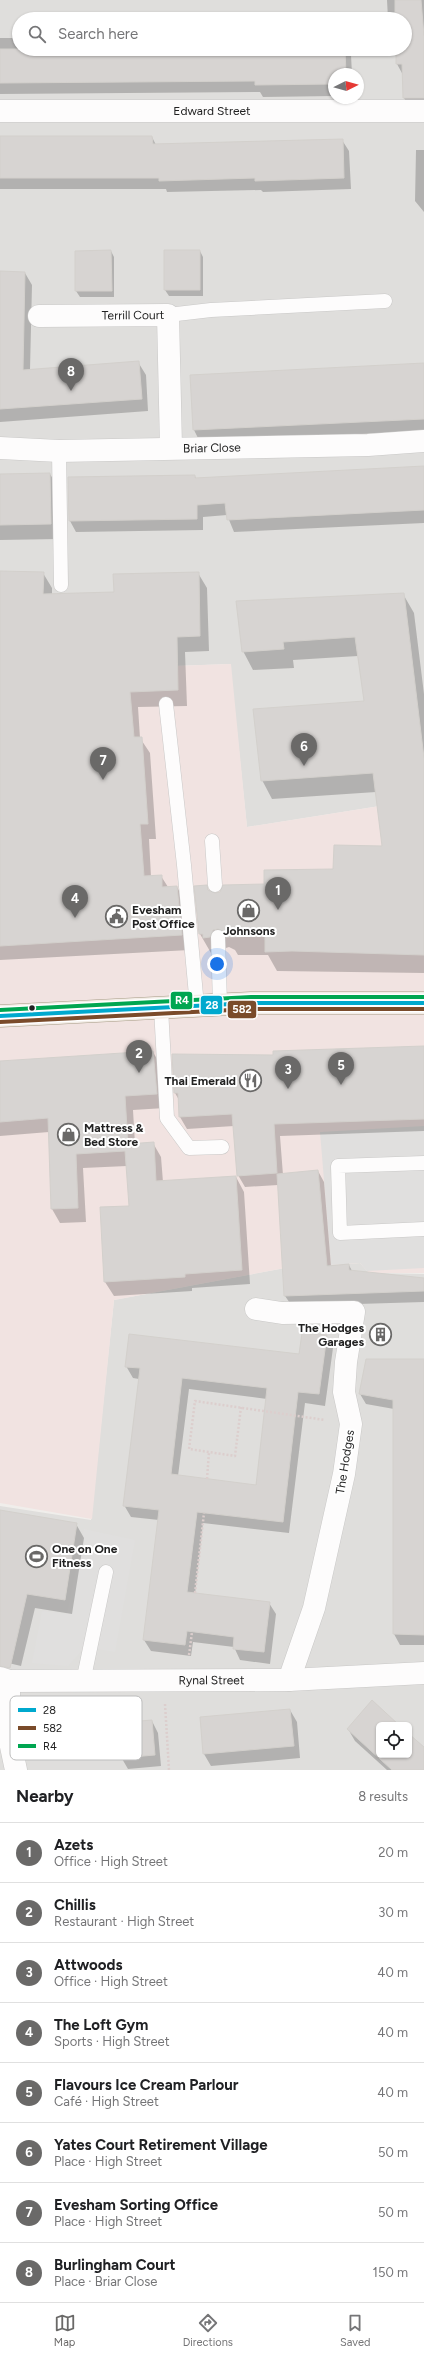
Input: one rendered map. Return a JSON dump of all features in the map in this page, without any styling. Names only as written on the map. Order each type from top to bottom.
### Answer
[{"type":"main road","points":[[0,1016],[220,1004],[424,1003]]},
{"type":"street","name":"Edward Street","points":[[0,112],[424,111]]},
{"type":"street","name":"Terrill Court","points":[[39,316],[168,315],[171,447]]},
{"type":"street","name":"Briar Close","points":[[0,448],[58,451],[171,447],[368,444],[424,441]]},
{"type":"street","name":"The Hodges","points":[[256,1309],[282,1313],[354,1312],[346,1362],[344,1392],[351,1424],[344,1474],[314,1608],[289,1680]]},
{"type":"street","name":"Rynal Street","points":[[5,1680],[164,1682],[289,1680],[424,1673]]},
{"type":"street","points":[[5,1680],[10,1762]]},
{"type":"lane","points":[[168,315],[384,301]]},
{"type":"lane","points":[[58,451],[61,585]]},
{"type":"lane","points":[[166,704],[184,865],[197,1006]]},
{"type":"lane","points":[[212,841],[215,885]]},
{"type":"lane","points":[[218,937],[220,1004]]},
{"type":"lane","points":[[161,1008],[167,1118],[189,1148],[222,1147]]},
{"type":"lane","points":[[424,1163],[338,1166],[340,1233],[424,1229]]},
{"type":"lane","points":[[83,1682],[106,1572]]},
{"type":"path","points":[[241,1407],[236,1456],[189,1449],[195,1401],[241,1407],[351,1424]]},
{"type":"path","points":[[207,1479],[209,1452]]},
{"type":"path","points":[[195,1593],[204,1513]]},
{"type":"path","points":[[164,1682],[168,1770]]},
{"type":"shaded area","points":[[0,0],[424,0],[424,799],[247,827],[230,664],[0,672]]},
{"type":"shaded area","points":[[231,664],[247,827],[424,799],[424,1273],[369,1273],[360,1263],[285,1268],[114,1300],[92,1519],[0,1503],[0,672]]},
{"type":"shaded area","points":[[424,1126],[424,1268],[367,1271],[360,1263],[331,1265],[320,1132]]},
{"type":"shaded area","points":[[360,1263],[369,1273],[424,1274],[424,1770],[0,1770],[0,1506],[91,1520],[114,1300],[285,1268]]},
{"type":"shaded area","points":[[84,1529],[135,1540],[115,1652],[85,1647],[68,1666],[32,1663],[42,1611],[67,1614]]},
{"type":"building","points":[[395,0],[421,0],[424,36],[424,98],[403,98],[402,64],[396,64],[396,56],[412,56],[412,12],[395,12]]},
{"type":"building","points":[[0,49],[12,49],[12,56],[345,56],[346,68],[328,68],[328,84],[255,85],[255,81],[0,83]]},
{"type":"building","points":[[0,136],[152,136],[153,144],[343,139],[344,178],[255,181],[255,178],[159,181],[159,178],[0,178]]},
{"type":"building","points":[[111,250],[112,291],[75,291],[75,251]]},
{"type":"building","points":[[164,250],[200,250],[200,290],[164,290]]},
{"type":"building","points":[[0,271],[25,272],[23,370],[139,361],[142,399],[0,409]]},
{"type":"building","points":[[424,363],[424,419],[193,430],[190,375]]},
{"type":"building","points":[[424,466],[424,510],[227,520],[225,503],[197,505],[197,519],[69,521],[68,477],[195,475],[195,478]]},
{"type":"building","points":[[50,473],[51,524],[0,525],[0,474]]},
{"type":"building","points":[[0,571],[44,572],[43,594],[114,592],[113,574],[199,572],[200,636],[177,637],[178,690],[130,692],[134,737],[142,737],[148,824],[140,824],[144,876],[162,875],[162,887],[177,886],[182,935],[0,946]]},
{"type":"building","points":[[404,593],[424,758],[424,955],[292,951],[265,952],[265,936],[226,937],[225,932],[218,929],[213,930],[210,937],[203,938],[203,934],[199,934],[194,886],[207,885],[208,890],[215,893],[220,892],[223,885],[264,884],[264,870],[333,869],[334,845],[382,846],[373,773],[261,781],[253,709],[364,701],[355,637],[283,642],[284,649],[242,652],[236,601]]},
{"type":"building","points":[[424,1046],[424,1119],[274,1124],[277,1173],[237,1176],[232,1114],[179,1117],[178,1093],[174,1093],[172,1054],[273,1055],[273,1051]]},
{"type":"building","points":[[153,1051],[157,1094],[125,1096],[128,1144],[154,1142],[156,1181],[236,1176],[242,1270],[185,1274],[185,1277],[104,1282],[100,1207],[129,1206],[125,1151],[76,1154],[78,1208],[51,1209],[48,1118],[0,1122],[0,1061]]},
{"type":"building","points":[[318,1170],[327,1266],[349,1264],[349,1270],[424,1278],[424,1291],[284,1296],[277,1174]]},
{"type":"building","points":[[302,1333],[327,1335],[319,1394],[298,1392],[283,1522],[197,1512],[187,1592],[270,1602],[264,1652],[233,1649],[234,1637],[187,1631],[185,1645],[143,1640],[159,1510],[123,1506],[140,1368],[125,1367],[129,1334],[299,1354]],"holes":[[[182,1378],[267,1388],[256,1485],[171,1474]]]},
{"type":"building","points":[[366,1359],[424,1359],[424,1635],[393,1634],[393,1400],[359,1394]]},
{"type":"building","name":"One on One Fitness","points":[[0,1510],[77,1523],[65,1600],[27,1594],[10,1668],[0,1666]]},
{"type":"building","points":[[372,1700],[396,1722],[376,1722],[376,1755],[347,1729]]},
{"type":"building","points":[[290,1709],[294,1746],[203,1754],[200,1717]]},
{"type":"building","points":[[152,1720],[155,1755],[142,1756],[142,1721]]},
{"type":"building","points":[[412,1737],[424,1747],[424,1770],[392,1770],[379,1758],[412,1758]]},
{"type":"transit line","name":"R4","points":[[0,1010],[251,997],[424,997]]},
{"type":"transit line","name":"28","points":[[0,1016],[251,1003],[424,1003]]},
{"type":"transit line","name":"582","points":[[0,1022],[251,1009],[424,1009]]},
{"type":"place","name":"Burlingham Court","points":[[71,391]]},
{"type":"place","name":"Yates Court Retirement Village","points":[[304,766]]},
{"type":"place","name":"Evesham Sorting Office","points":[[103,780]]},
{"type":"place","name":"Johnsons","points":[[249,910]]},
{"type":"place","name":"Azets","points":[[278,910]]},
{"type":"place","name":"Evesham Post Office","points":[[117,917]]},
{"type":"place","name":"The Loft Gym","points":[[75,918]]},
{"type":"place","name":"Chillis","points":[[139,1073]]},
{"type":"place","name":"Thai Emerald","points":[[251,1081]]},
{"type":"place","name":"Flavours Ice Cream Parlour","points":[[341,1085]]},
{"type":"place","name":"Attwoods","points":[[288,1089]]},
{"type":"place","name":"Mattress & Bed Store","points":[[69,1135]]},
{"type":"place","name":"The Hodges Garages","points":[[380,1335]]},
{"type":"place","name":"One on One Fitness","points":[[36,1556]]}]
